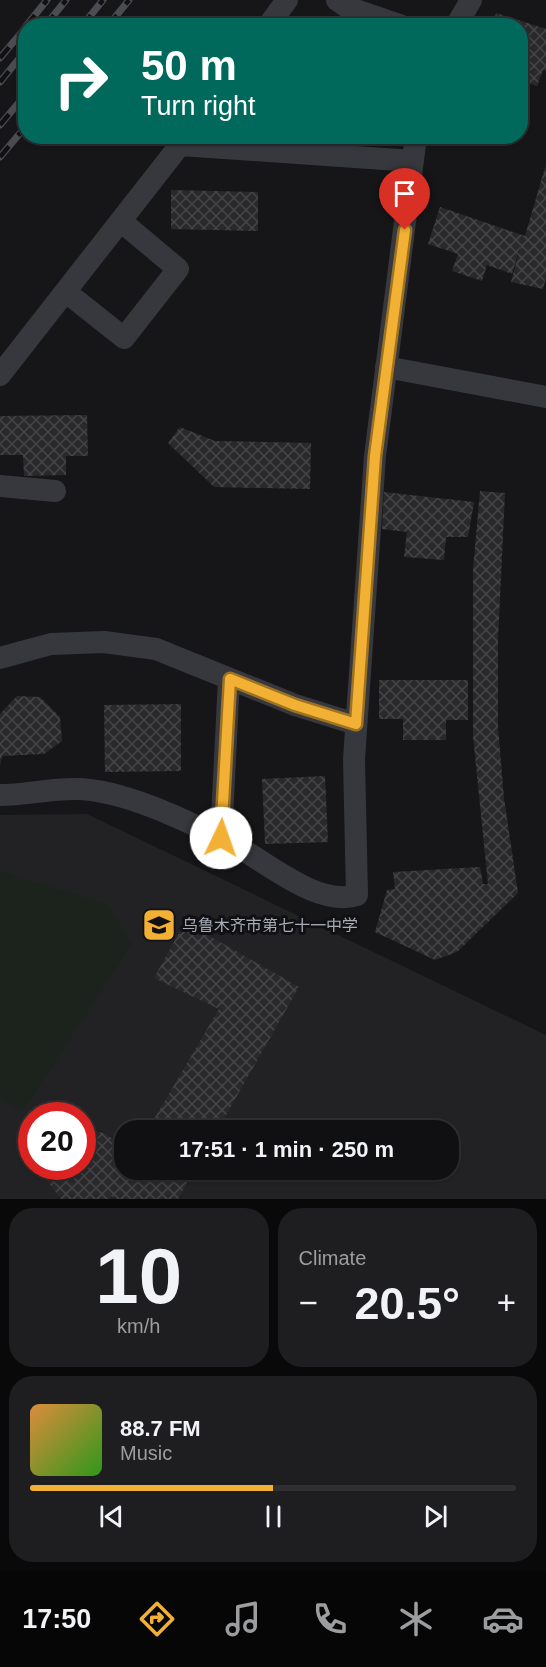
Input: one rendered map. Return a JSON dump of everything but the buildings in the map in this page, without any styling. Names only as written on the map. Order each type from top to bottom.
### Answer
[{"type":"lane","points":[[274,18],[287,0]]},
{"type":"lane","points":[[337,0],[347,7],[379,18]]},
{"type":"lane","points":[[461,18],[471,0]]},
{"type":"lane","points":[[0,375],[182,144]]},
{"type":"lane","points":[[218,144],[413,161]]},
{"type":"lane","points":[[0,795],[75,789],[137,801],[221,838],[309,889],[342,900],[357,895],[354,759],[375,456],[415,144]]},
{"type":"lane","points":[[66,292],[124,338],[178,269],[122,222]]},
{"type":"lane","points":[[386,367],[546,397]]},
{"type":"lane","points":[[0,486],[56,491]]},
{"type":"lane","points":[[0,658],[51,644],[104,642],[156,649],[295,705],[356,724]]},
{"type":"lane","points":[[221,838],[230,679]]},
{"type":"shaded area","name":"乌鲁木齐市第七十一中学","points":[[87,814],[546,1035],[546,1199],[0,1199],[0,815]]},
{"type":"shaded area","points":[[0,871],[108,905],[132,944],[29,1102],[18,1102],[18,1108],[0,1100]]},
{"type":"railway","points":[[32,18],[47,0]]},
{"type":"railway","points":[[51,18],[66,0]]},
{"type":"railway","points":[[88,18],[103,0]]},
{"type":"railway","points":[[114,18],[129,0]]},
{"type":"railway","points":[[0,58],[18,37]]},
{"type":"railway","points":[[0,82],[18,60]]},
{"type":"railway","points":[[0,125],[18,104]]},
{"type":"railway","points":[[0,157],[18,136]]},
{"type":"place","name":"乌鲁木齐市第七十一中学","points":[[159,925]]},
{"type":"route","points":[[221,838],[230,679],[295,705],[356,724],[375,456],[405,230]]}]
